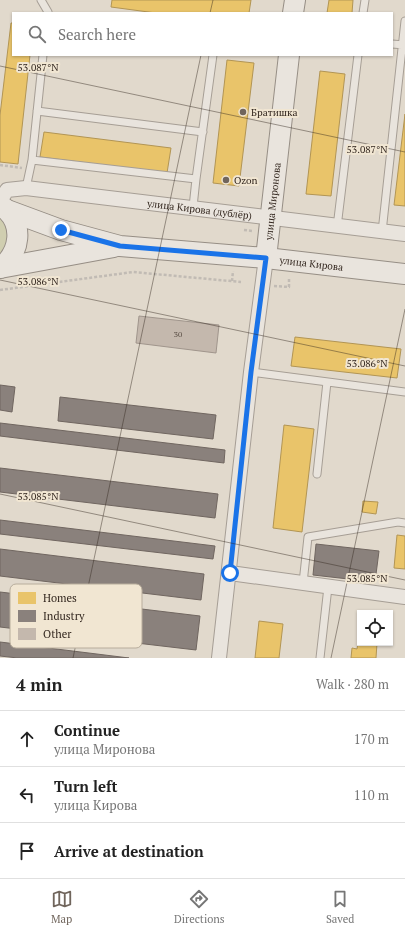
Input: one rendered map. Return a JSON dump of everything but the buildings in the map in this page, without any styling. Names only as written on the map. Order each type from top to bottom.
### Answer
[{"type":"main road","points":[[294,12],[295,0]]},
{"type":"main road","name":"улица Миронова","points":[[266,258],[289,56]]},
{"type":"main road","points":[[0,268],[9,261],[15,252],[18,241],[14,219],[2,206]]},
{"type":"main road","name":"улица Кирова","points":[[2,206],[61,230],[120,246],[266,258],[405,274]]},
{"type":"main road","points":[[0,268],[120,246]]},
{"type":"street","name":"улица Кирова (дублёр)","points":[[2,206],[7,190],[26,188],[193,207],[271,219],[405,234]]},
{"type":"street","name":"улица Миронова","points":[[219,658],[230,573],[251,372],[266,258]]},
{"type":"street","points":[[230,573],[405,597]]},
{"type":"lane","points":[[41,0],[49,12]]},
{"type":"lane","points":[[364,12],[365,0]]},
{"type":"lane","points":[[382,232],[404,45],[405,21]]},
{"type":"lane","points":[[393,44],[404,45]]},
{"type":"lane","points":[[26,188],[32,160],[44,56]]},
{"type":"lane","points":[[193,207],[213,56]]},
{"type":"lane","points":[[337,227],[358,56]]},
{"type":"lane","points":[[38,111],[203,132]]},
{"type":"lane","points":[[32,160],[196,179]]},
{"type":"lane","points":[[251,372],[405,392]]},
{"type":"lane","points":[[317,474],[327,382]]},
{"type":"lane","points":[[302,583],[308,537],[398,522],[405,523]]},
{"type":"lane","points":[[320,658],[328,587]]},
{"type":"path","points":[[0,165],[30,169]]},
{"type":"path","points":[[244,230],[255,231]]},
{"type":"path","points":[[232,281],[233,271]]},
{"type":"path","points":[[0,290],[133,272],[241,282]]},
{"type":"path","points":[[274,286],[289,287],[289,273]]},
{"type":"shaded area","points":[[0,216],[10,233],[0,259]]},
{"type":"place","name":"Братишка","points":[[243,112]]},
{"type":"place","name":"Ozon","points":[[226,180]]},
{"type":"route","points":[[61,230],[120,246],[266,258],[251,372],[230,573]]}]
